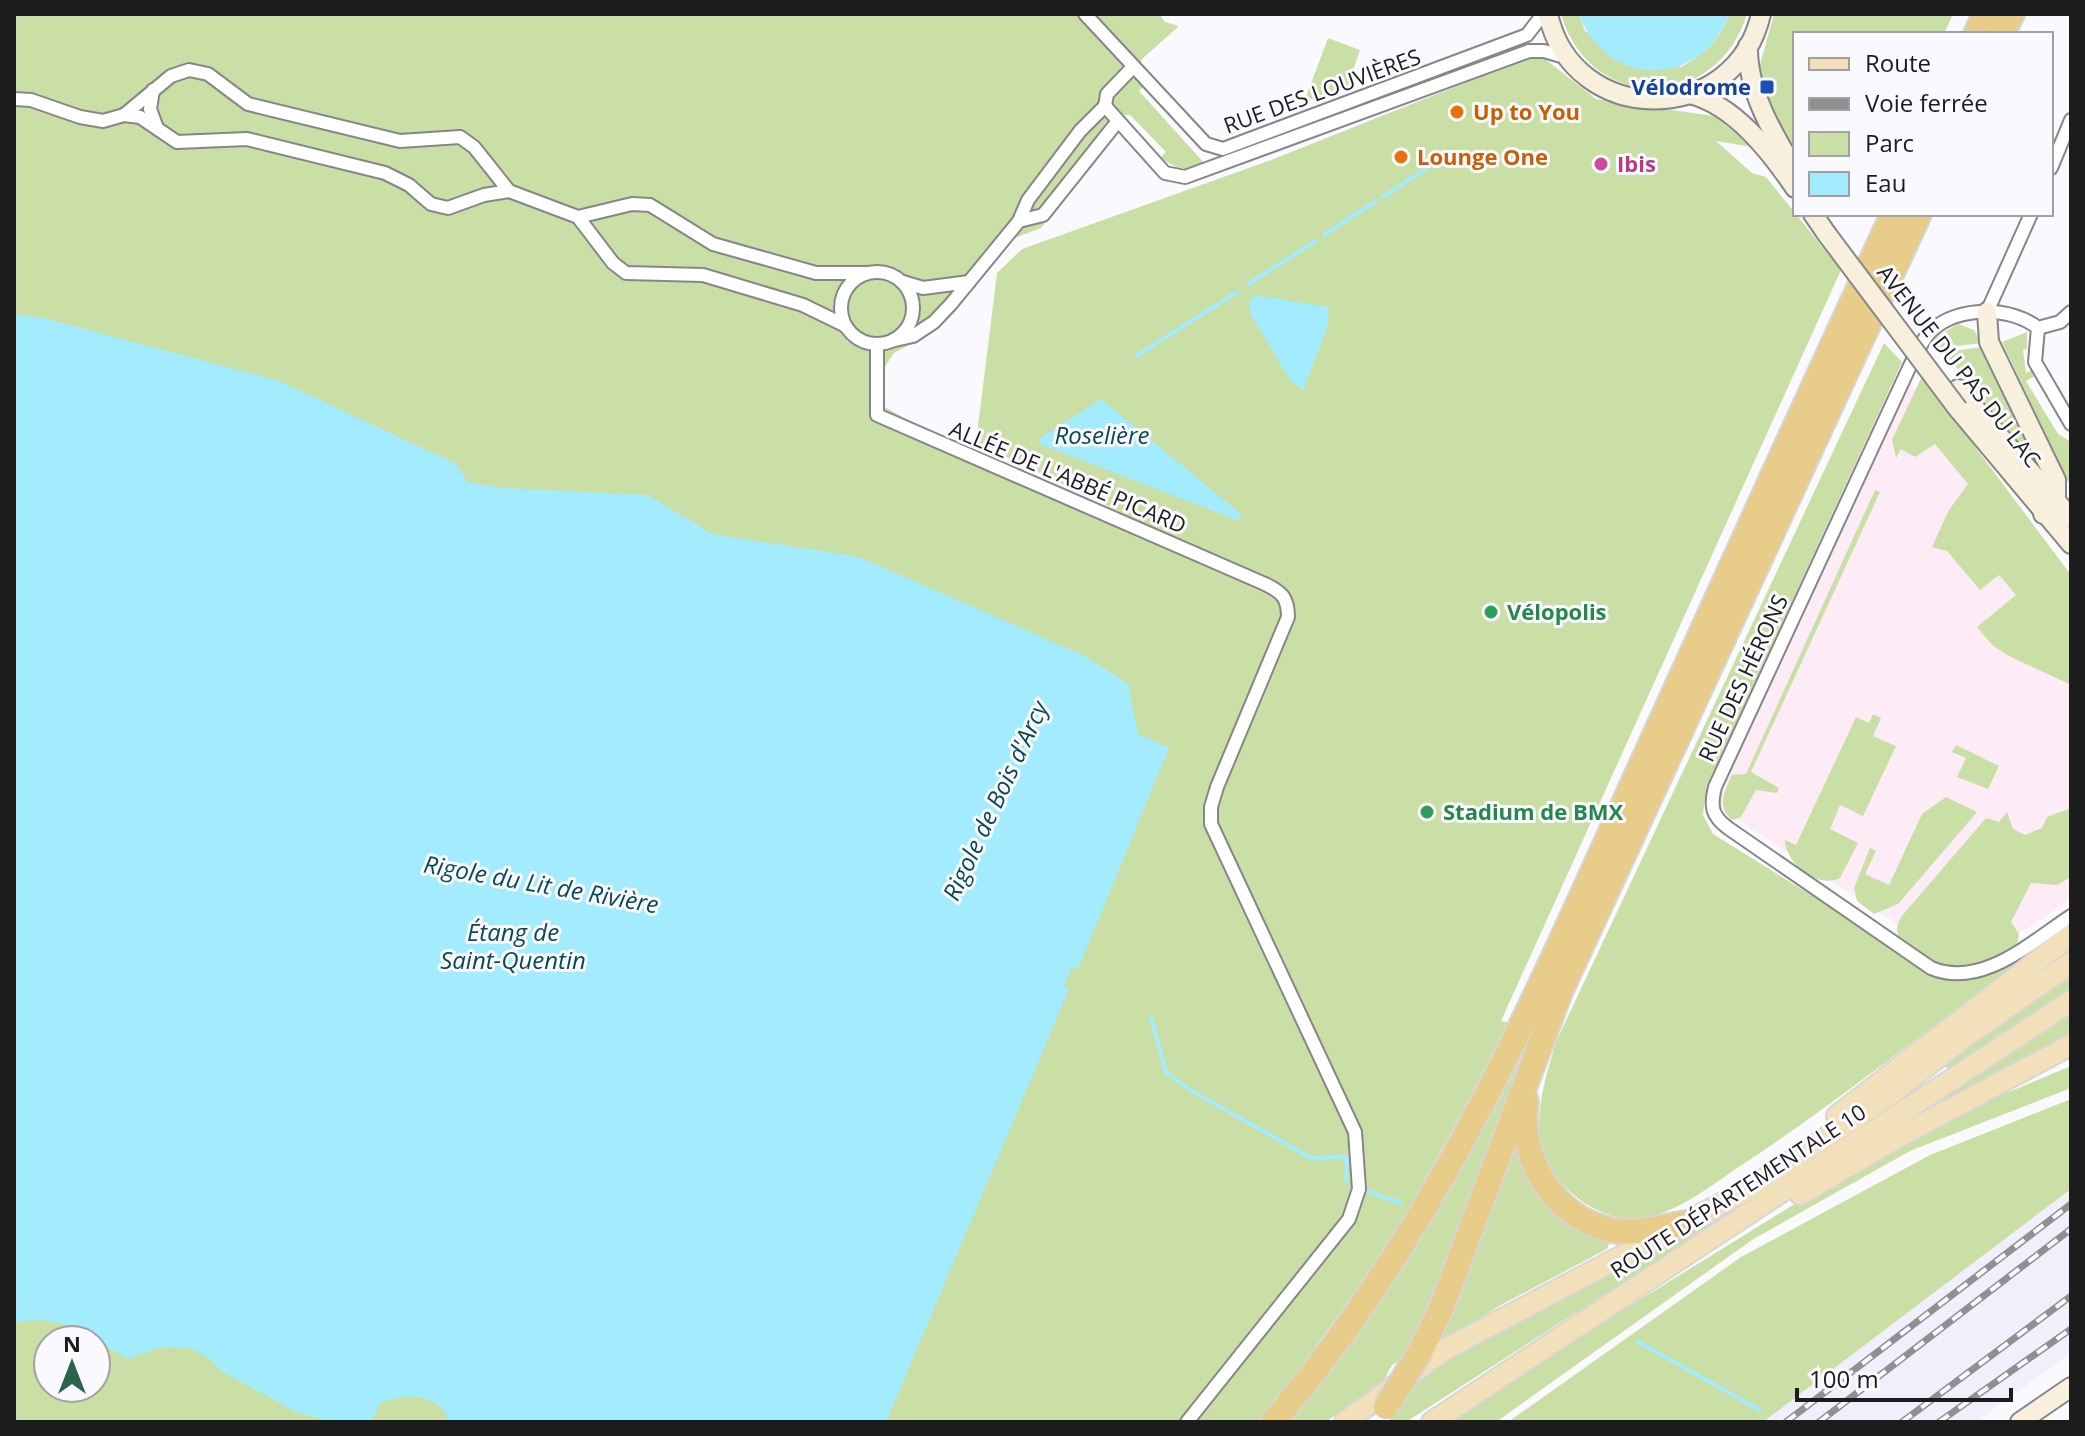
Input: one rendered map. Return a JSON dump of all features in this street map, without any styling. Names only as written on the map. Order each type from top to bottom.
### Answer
[{"type":"highway","points":[[2003,32],[2012,14]]},
{"type":"highway","points":[[1273,1422],[1335,1345],[1390,1265],[1432,1198],[1501,1068],[1892,216]]},
{"type":"highway","points":[[1381,1415],[1421,1350],[1450,1288],[1532,1061],[1918,216]]},
{"type":"highway","points":[[1532,1061],[1523,1120],[1526,1144],[1537,1171],[1557,1199],[1584,1219],[1611,1230],[1645,1230],[1686,1223]]},
{"type":"main road","points":[[1545,14],[1568,58],[1590,80],[1623,96],[1654,100],[1690,94],[1722,76],[1748,46],[1761,14]]},
{"type":"main road","points":[[1748,46],[1748,62],[1758,100],[1793,167]]},
{"type":"main road","points":[[1690,94],[1712,101],[1731,116],[1765,148],[1793,185]]},
{"type":"main road","name":"AVENUE DU PAS DU LAC","points":[[1828,223],[2049,508],[2071,544]]},
{"type":"main road","name":"AVENUE DU PAS DU LAC","points":[[1828,223],[1958,409],[2049,508],[2071,518]]},
{"type":"main road","points":[[1987,312],[1989,342],[2056,480],[2049,508]]},
{"type":"main road","points":[[1761,1194],[1785,1153],[2063,930]]},
{"type":"main road","points":[[1345,1422],[1444,1350],[1686,1223],[1761,1194],[1963,1038],[2071,963]]},
{"type":"main road","name":"ROUTE DÉPARTEMENTALE 10","points":[[1432,1422],[1761,1194],[2071,1001]]},
{"type":"main road","points":[[1761,1194],[1794,1198],[1898,1137],[2071,1045]]},
{"type":"main road","points":[[2020,1422],[2071,1387]]},
{"type":"main road","points":[[2040,1422],[2071,1400]]},
{"type":"street","name":"RUE DES LOUVIÈRES","points":[[1085,14],[1206,144],[1223,149],[1527,35],[1545,14]]},
{"type":"street","name":"RUE DES LOUVIÈRES","points":[[1105,106],[1165,173],[1185,177],[1529,51],[1544,51],[1568,58]]},
{"type":"street","points":[[14,99],[31,100],[103,121],[124,115],[140,117],[177,142],[247,139],[385,173],[409,185],[431,204],[448,208],[484,195],[509,191],[578,217],[613,263],[626,273],[703,275],[803,305],[844,325],[858,339],[877,345],[913,336],[934,322],[1019,221],[1028,200],[1080,131],[1105,106],[1107,94],[1133,67]]},
{"type":"street","points":[[124,115],[171,76],[189,70],[208,74],[248,104],[400,141],[460,137],[474,147],[509,191]]},
{"type":"street","points":[[153,90],[150,109],[157,128]]},
{"type":"street","points":[[2053,163],[2071,120]]},
{"type":"street","points":[[1019,221],[1043,215],[1118,121]]},
{"type":"street","points":[[1049,172],[1047,179],[1052,187],[1068,187]]},
{"type":"street","points":[[578,217],[632,204],[650,205],[713,244],[816,273],[885,272],[923,288],[969,282]]},
{"type":"street","points":[[2030,216],[1987,312],[2009,314],[2038,328],[2060,322],[2071,312]]},
{"type":"street","points":[[844,325],[841,313],[846,289],[865,273]]},
{"type":"street","points":[[895,340],[910,324],[914,313],[914,302],[903,282]]},
{"type":"street","name":"RUE DES HÉRONS","points":[[1987,312],[1946,320],[1929,332],[1909,368],[1715,787],[1711,805],[1716,819],[1728,828],[1931,968],[1948,975],[1968,975],[1990,968],[2063,930],[2071,916]]},
{"type":"street","points":[[2038,328],[2035,362],[2071,424]]},
{"type":"street","name":"ALLÉE DE L'ABBÉ PICARD","points":[[877,345],[877,415],[1265,584],[1280,591],[1288,602],[1288,617],[1217,787],[1211,807],[1211,824],[1355,1132],[1359,1189],[1349,1219],[1187,1422]]},
{"type":"shaded area","points":[[1882,347],[2071,594],[2071,899],[1990,954],[1935,949],[1689,788]]},
{"type":"shaded area","points":[[2071,1189],[2071,1353],[1976,1422],[1763,1422]]},
{"type":"green space","points":[[14,14],[1159,14],[1165,22],[1179,26],[1142,59],[1140,64],[1145,72],[1137,82],[1144,86],[1139,91],[1205,164],[1182,168],[1171,164],[1161,157],[1166,152],[1130,115],[1123,115],[1127,120],[1041,228],[1012,239],[956,308],[922,338],[894,353],[882,371],[879,404],[925,429],[1182,542],[976,442],[997,273],[1022,249],[1271,160],[1530,57],[1545,59],[1596,99],[1714,116],[1753,147],[1716,141],[1752,173],[1766,177],[1793,210],[1793,216],[1797,216],[1841,270],[1501,1021],[1511,1023],[1389,1245],[1261,1422],[14,1422]]},
{"type":"green space","points":[[1561,14],[1579,14],[1585,31],[1681,67],[1711,45],[1729,14],[1747,14],[1732,46],[1709,69],[1683,83],[1654,88],[1625,84],[1598,70],[1576,47]]},
{"type":"green space","points":[[1774,14],[1953,14],[1945,32],[1793,32],[1793,159],[1777,134],[1758,72]]},
{"type":"green space","points":[[1328,38],[1360,50],[1348,86],[1304,102]]},
{"type":"green space","points":[[1958,324],[1974,330],[1981,343],[1940,348],[1933,339]]},
{"type":"green space","points":[[2027,332],[2027,349],[2023,350],[2026,373],[2032,370],[2035,376],[2026,381],[2058,434],[2071,442],[2071,488],[2002,342]]},
{"type":"green space","points":[[1884,343],[1902,362],[1706,788],[1703,815],[1713,834],[1944,978],[1962,978],[1996,969],[2012,962],[2071,921],[2071,926],[1830,1104],[1700,1194],[1648,1217],[1625,1218],[1603,1213],[1566,1188],[1544,1155],[1540,1137],[1541,1099],[1556,1042]]},
{"type":"green space","points":[[1983,347],[2044,477],[1944,352]]},
{"type":"green space","points":[[1922,376],[2071,575],[2071,685],[2009,656],[1992,645],[1977,627],[2016,595],[1999,575],[1980,590],[1947,551],[1932,547],[1949,510],[1968,484],[1935,444],[1915,457],[1901,449],[1896,458],[1892,440]]},
{"type":"green space","points":[[1875,490],[1880,492],[1751,772],[1779,788],[1777,793],[1756,790],[1741,817],[1732,820],[1724,810],[1723,798],[1732,775],[1746,774]]},
{"type":"green space","points":[[1873,714],[1881,718],[1873,736],[1896,746],[1863,816],[1840,805],[1830,829],[1858,843],[1840,878],[1831,881],[1813,877],[1791,858],[1785,840],[1796,845],[1856,717],[1869,723]]},
{"type":"green space","points":[[1956,745],[1999,766],[1988,789],[1957,777],[1966,758],[1952,752]]},
{"type":"green space","points":[[1946,797],[1977,812],[1898,904],[1874,914],[1857,901],[1854,888],[1870,848],[1876,851],[1865,874],[1889,885],[1922,814]]},
{"type":"green space","points":[[2071,808],[2071,877],[2057,885],[2031,883],[2011,922],[2019,934],[2017,945],[1988,964],[1969,969],[1930,959],[1899,938],[1897,927],[1901,917],[1986,818],[1999,822],[2007,812],[2013,829],[2025,835],[2042,828],[2047,817]]},
{"type":"green space","points":[[2071,973],[2071,991],[1949,1071],[1942,1062]]},
{"type":"green space","points":[[2071,1011],[2071,1040],[1875,1140]]},
{"type":"green space","points":[[1537,1023],[1435,1303],[1410,1354],[1392,1365],[1384,1380],[1326,1422],[1287,1422],[1364,1322]]},
{"type":"green space","points":[[2071,1066],[2071,1088],[1910,1151],[1752,1240],[1496,1422],[1442,1422],[1861,1163],[1992,1099]]},
{"type":"green space","points":[[2071,1099],[2071,1189],[1763,1422],[1508,1422],[1741,1257],[1930,1155]]},
{"type":"green space","points":[[1512,1132],[1523,1157],[1611,1240],[1607,1249],[1503,1304],[1438,1343]]},
{"type":"green space","points":[[1734,1211],[1406,1422],[1388,1422],[1423,1370]]},
{"type":"water","points":[[1579,14],[1729,14],[1716,39],[1698,56],[1677,67],[1654,70],[1631,67],[1610,56],[1592,39]]},
{"type":"water","points":[[1255,295],[1328,307],[1328,325],[1303,391],[1290,380],[1250,313],[1249,303]]},
{"type":"water","name":"Étang de Saint-Quentin","points":[[14,314],[47,319],[279,381],[456,464],[468,482],[501,488],[648,495],[712,534],[859,557],[1085,656],[1128,684],[1138,734],[1169,748],[1078,969],[1072,967],[1064,987],[1069,989],[886,1422],[446,1422],[447,1414],[432,1401],[407,1396],[380,1403],[371,1422],[335,1422],[298,1413],[223,1372],[209,1358],[190,1348],[160,1347],[128,1359],[112,1350],[112,1324],[61,1324],[32,1320],[14,1323]]},
{"type":"water","name":"Roselière","points":[[1101,399],[1240,513],[1241,517],[1237,520],[1040,444],[1039,439]]},
{"type":"waterway","points":[[1436,162],[1441,159]]},
{"type":"waterway","points":[[1383,197],[1430,166]]},
{"type":"waterway","points":[[1324,235],[1376,201]]},
{"type":"waterway","points":[[1248,284],[1316,241]]},
{"type":"waterway","points":[[1136,356],[1237,292]]},
{"type":"waterway","points":[[1151,1017],[1166,1072],[1192,1091],[1311,1158],[1347,1157],[1346,1181]]},
{"type":"waterway","points":[[1366,1191],[1401,1203]]},
{"type":"waterway","points":[[1638,1342],[1760,1410]]},
{"type":"railway","points":[[1786,1422],[2071,1204]]},
{"type":"railway","points":[[1819,1422],[2071,1229]]},
{"type":"railway","points":[[1902,1422],[2071,1296]]},
{"type":"railway","points":[[1939,1422],[2071,1329]]},
{"type":"place","name":"Vélodrome","points":[[1767,87]]},
{"type":"place","name":"Up to You","points":[[1457,112]]},
{"type":"place","name":"Lounge One","points":[[1401,157]]},
{"type":"place","name":"Ibis","points":[[1601,164]]},
{"type":"place","name":"Vélopolis","points":[[1491,612]]},
{"type":"place","name":"Stadium de BMX","points":[[1427,812]]},
{"type":"water label","name":"Rigole de Bois d'Arcy","points":[[996,801]]},
{"type":"water label","name":"Rigole du Lit de Rivière","points":[[541,885]]}]
